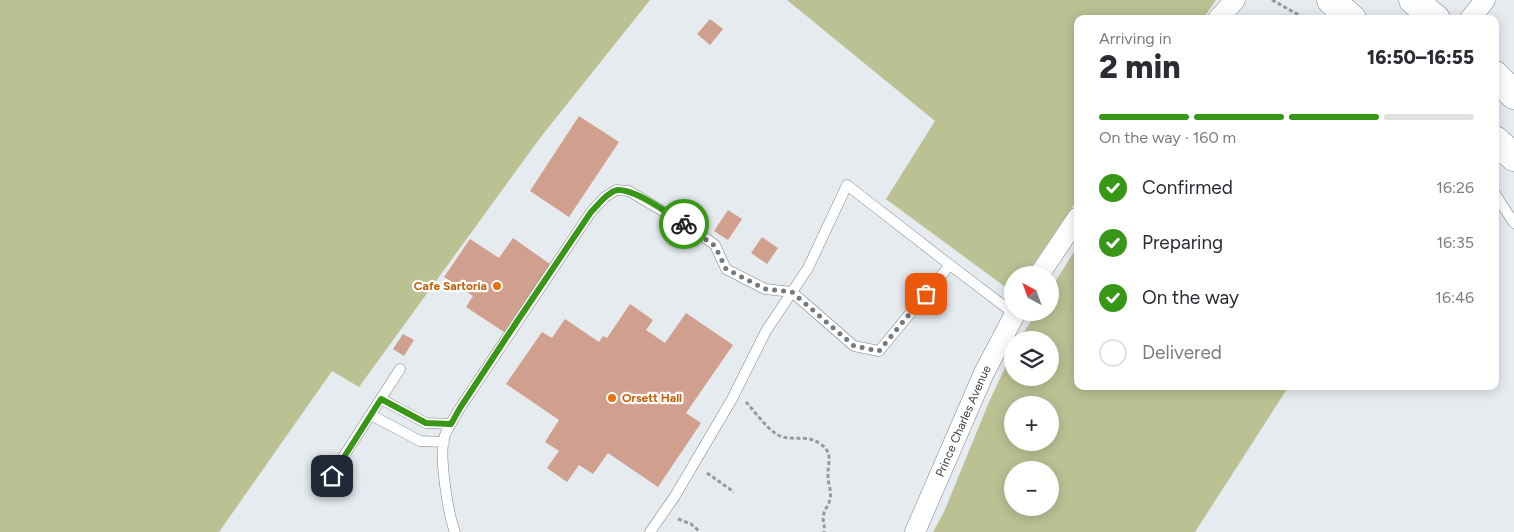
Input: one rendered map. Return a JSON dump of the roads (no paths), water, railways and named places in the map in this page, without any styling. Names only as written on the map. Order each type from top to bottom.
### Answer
[{"type":"main road","points":[[1331,0],[1348,15]]},
{"type":"main road","points":[[1413,0],[1431,15]]},
{"type":"main road","points":[[1499,79],[1514,95]]},
{"type":"main road","points":[[1499,144],[1514,157]]},
{"type":"street","points":[[1222,15],[1235,0]]},
{"type":"street","points":[[1473,15],[1485,0]]},
{"type":"street","points":[[1046,266],[1074,223]]},
{"type":"street","name":"Prince Charles Avenue","points":[[915,532],[933,495],[984,373],[1010,321]]},
{"type":"lane","points":[[650,532],[694,464],[736,391],[766,331],[808,268],[848,185],[1004,306]]},
{"type":"lane","points":[[455,532],[447,501],[443,469],[444,437],[460,408],[591,212],[605,197],[616,190],[629,191],[696,231],[715,246],[726,269],[765,289],[792,292],[854,346],[879,351],[950,265]]},
{"type":"lane","points":[[1499,200],[1514,223]]},
{"type":"lane","points":[[332,476],[400,370]]},
{"type":"lane","points":[[381,399],[426,423],[451,424]]},
{"type":"lane","points":[[371,414],[420,441],[444,442]]},
{"type":"place","name":"Cafe Sartoria","points":[[497,286]]},
{"type":"place","name":"Orsett Hall","points":[[612,398]]}]
